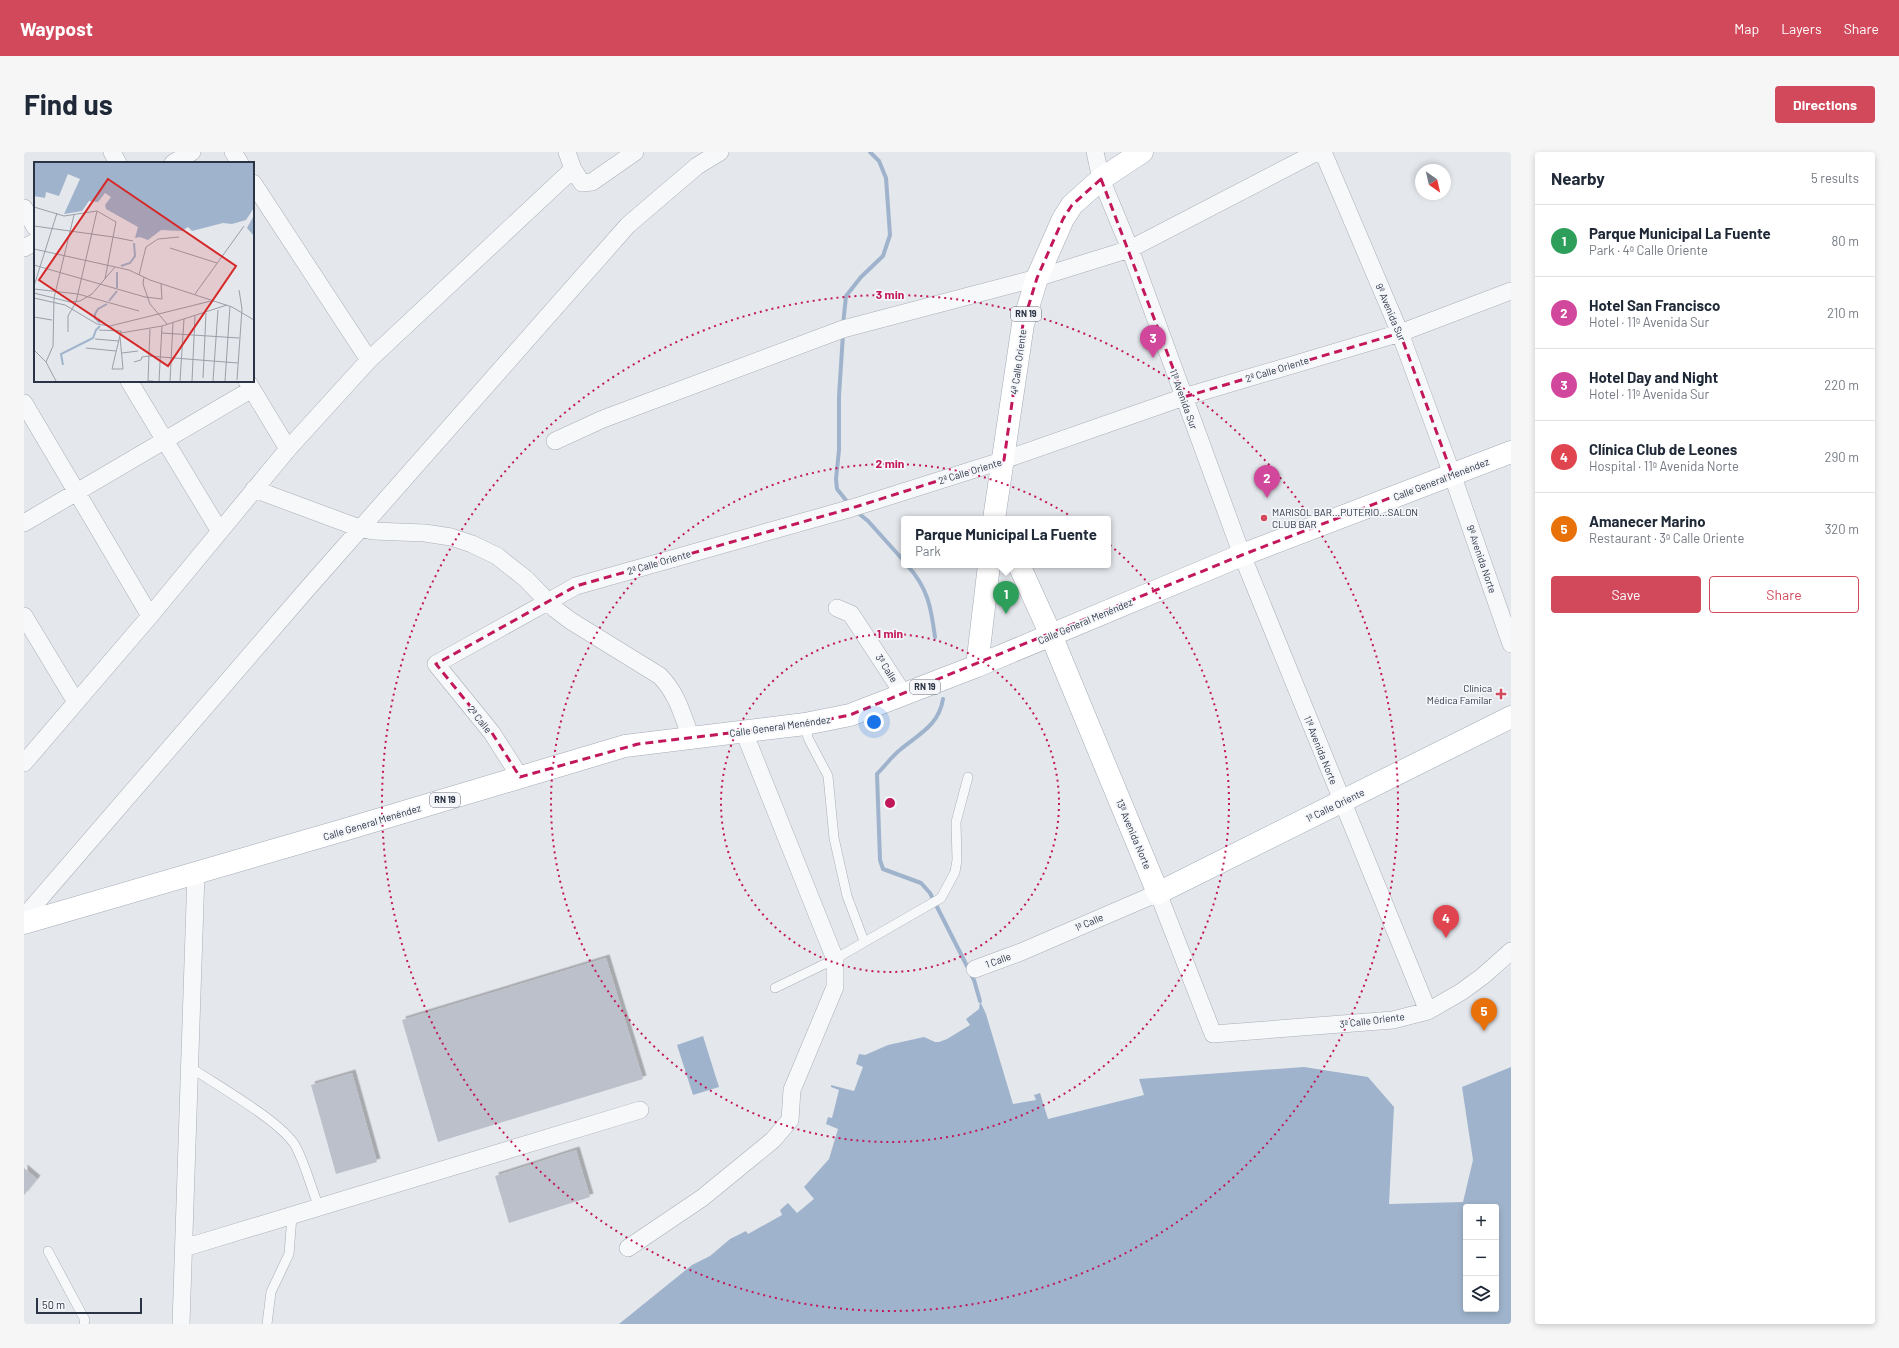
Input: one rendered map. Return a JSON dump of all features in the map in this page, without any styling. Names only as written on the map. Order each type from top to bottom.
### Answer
[{"type":"main road","name":"4ª Calle Oriente","points":[[995,516],[1023,324],[1037,278],[1063,219],[1081,196],[1101,179],[1142,152]]},
{"type":"main road","name":"Calle General Menéndez","points":[[24,923],[625,746],[805,724],[850,715],[977,666],[1242,555],[1511,452]]},
{"type":"main road","points":[[977,666],[989,568]]},
{"type":"main road","name":"13ª Avenida Norte","points":[[1019,568],[1051,635],[1158,892]]},
{"type":"main road","name":"1ª Calle Oriente","points":[[1158,892],[1511,717]]},
{"type":"street","points":[[112,152],[117,162]]},
{"type":"street","points":[[175,162],[192,152]]},
{"type":"street","points":[[233,152],[239,162]]},
{"type":"street","points":[[567,152],[573,169],[582,183],[592,182],[635,152]]},
{"type":"street","points":[[24,917],[308,588],[362,529],[628,225],[697,166],[720,152]]},
{"type":"street","name":"11ª Avenida Sur","points":[[1095,152],[1101,179],[1130,249],[1242,555]]},
{"type":"street","points":[[555,440],[603,419],[843,329],[1037,278],[1130,249],[1317,152]]},
{"type":"street","name":"9ª Avenida Sur","points":[[1323,152],[1400,333],[1452,474]]},
{"type":"street","points":[[24,763],[150,616],[219,530],[288,449],[369,360],[573,169]]},
{"type":"street","points":[[254,185],[369,360]]},
{"type":"street","points":[[24,208],[34,224]]},
{"type":"street","points":[[24,248],[34,243]]},
{"type":"street","name":"2ª Calle Oriente","points":[[436,664],[576,586],[852,508],[1004,460],[1184,397],[1400,333],[1511,291]]},
{"type":"street","points":[[130,382],[219,530]]},
{"type":"street","points":[[24,523],[164,440],[250,385],[288,449]]},
{"type":"street","points":[[24,403],[150,616]]},
{"type":"street","name":"9ª Avenida Norte","points":[[1452,474],[1511,644]]},
{"type":"street","points":[[254,489],[362,529],[373,531],[425,533],[451,537],[472,544],[497,556],[571,621],[660,676],[671,687],[677,699],[691,738]]},
{"type":"street","name":"11ª Avenida Norte","points":[[1242,555],[1428,1011]]},
{"type":"street","name":"3ª Calle","points":[[837,608],[851,614],[904,695]]},
{"type":"street","points":[[24,616],[76,702]]},
{"type":"street","name":"2ª Calle","points":[[436,664],[492,733],[520,777]]},
{"type":"street","points":[[628,1248],[702,1198],[773,1140],[790,1120],[792,1090],[835,987],[835,959],[744,732]]},
{"type":"street","points":[[181,1324],[196,873]]},
{"type":"street","name":"1ª Calle","points":[[1021,952],[1158,892]]},
{"type":"street","name":"13ª Avenida Norte","points":[[1158,892],[1213,1034]]},
{"type":"street","name":"3ª Calle Oriente","points":[[1213,1034],[1393,1020],[1428,1011],[1461,992],[1489,972],[1511,951]]},
{"type":"street","name":"1 Calle","points":[[975,968],[1021,952]]},
{"type":"street","points":[[184,1248],[640,1110]]},
{"type":"lane","points":[[805,724],[808,738],[828,776],[834,838],[847,896],[864,941]]},
{"type":"lane","points":[[775,988],[835,959],[864,941],[910,917],[940,898],[955,872],[957,860],[956,822],[968,777]]},
{"type":"lane","points":[[190,1067],[272,1122],[286,1134],[296,1147],[319,1207]]},
{"type":"lane","points":[[267,1324],[272,1292],[289,1254],[292,1216]]},
{"type":"lane","points":[[48,1251],[85,1320],[84,1324]]},
{"type":"highlighted area","points":[[1101,179],[1184,397],[1400,333],[1452,474],[1242,555],[850,715],[805,724],[638,744],[520,777],[492,733],[436,664],[576,586],[852,508],[1004,460],[1023,324],[1037,278],[1063,219],[1072,205]]},
{"type":"water","points":[[980,1001],[986,1014],[1013,1104],[1036,1100],[1034,1095],[1040,1093],[1048,1119],[1144,1095],[1139,1079],[1304,1067],[1368,1077],[1394,1107],[1389,1204],[1463,1202],[1473,1160],[1462,1087],[1511,1067],[1511,1324],[619,1324],[692,1265],[710,1256],[730,1239],[746,1231],[748,1234],[782,1215],[780,1210],[788,1203],[797,1213],[814,1199],[804,1187],[829,1159],[838,1129],[826,1124],[828,1117],[832,1118],[839,1090],[831,1087],[831,1085],[854,1091],[863,1067],[856,1064],[859,1054],[865,1055],[888,1045],[924,1037],[935,1042],[939,1042],[947,1039],[970,1025],[966,1019],[979,1009]]},
{"type":"water","points":[[703,1036],[719,1087],[693,1095],[677,1045]]},
{"type":"building","points":[[606,958],[643,1079],[438,1142],[402,1020]]},
{"type":"building","points":[[352,1073],[377,1162],[336,1174],[311,1085]]},
{"type":"building","points":[[576,1150],[590,1197],[509,1223],[495,1176]]},
{"type":"building","points":[[24,1168],[37,1179],[24,1195]]},
{"type":"waterway","points":[[843,325],[846,296],[861,277],[883,256],[890,235],[886,178],[879,161],[870,152]]},
{"type":"waterway","points":[[843,334],[839,396],[839,450],[836,479],[837,489],[849,504]]},
{"type":"waterway","points":[[857,512],[868,521],[901,558]]},
{"type":"waterway","points":[[910,568],[920,582],[927,598],[932,616],[935,637]]},
{"type":"waterway","points":[[943,699],[941,708],[933,722],[898,752],[877,774],[880,860],[883,869],[921,883],[930,893],[974,980],[980,1001]]},
{"type":"place","name":"Hotel Day and Night","points":[[1153,358]]},
{"type":"place","name":"Hotel San Francisco","points":[[1267,498]]},
{"type":"place","name":"MARISOL BAR...PUTERIO...SALON CLUB BAR","points":[[1264,518]]},
{"type":"place","name":"Parque Municipal La Fuente","points":[[1006,614]]},
{"type":"place","name":"Clínica Médica Familar","points":[[1501,694]]},
{"type":"place","name":"Clínica Club de Leones","points":[[1446,938]]},
{"type":"place","name":"Amanecer Marino","points":[[1484,1031]]}]
